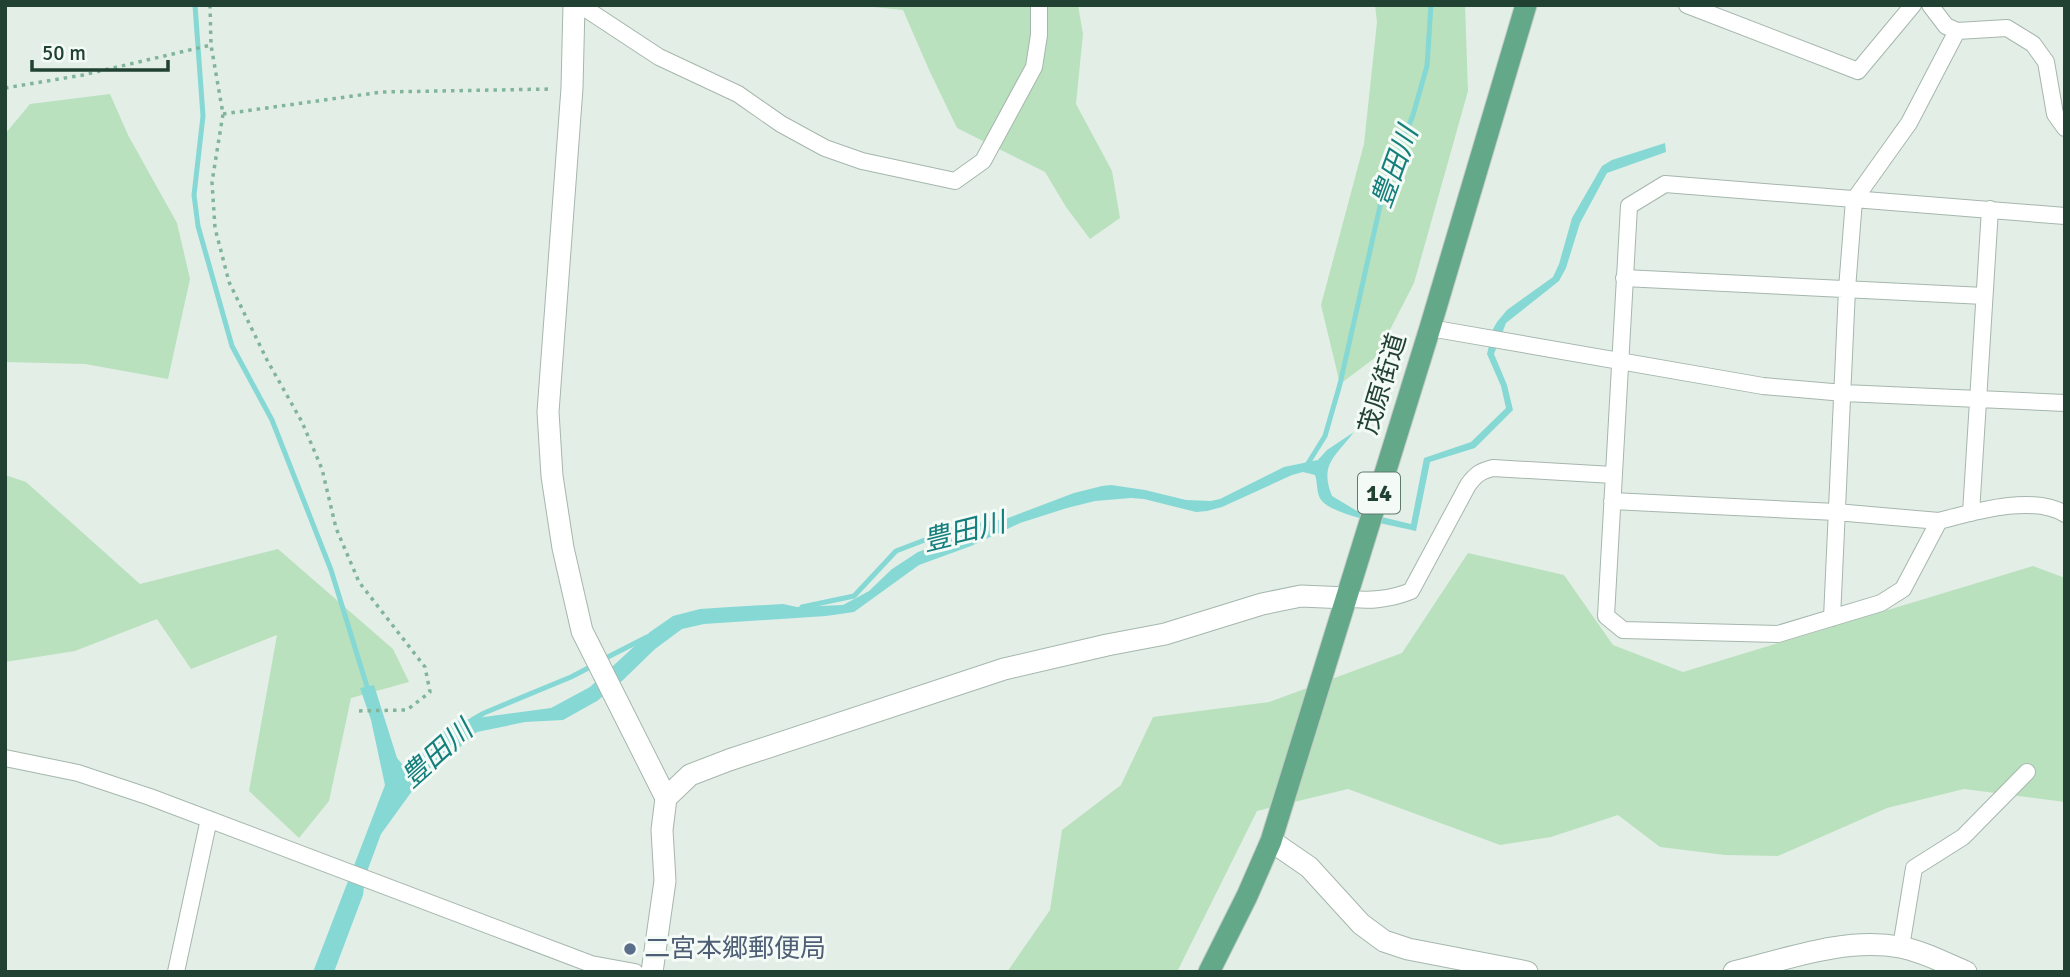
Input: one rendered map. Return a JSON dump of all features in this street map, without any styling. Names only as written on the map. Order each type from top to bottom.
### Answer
[{"type":"main road","name":"茂原街道","points":[[1209,972],[1271,841],[1430,328],[1526,5]]},
{"type":"street","points":[[574,5],[572,88],[548,412],[552,476],[563,548],[582,631],[666,798],[662,830],[665,881],[652,972]]},
{"type":"street","points":[[580,5],[659,57],[738,93],[781,124],[825,148],[862,162],[955,181],[983,161],[1029,77],[1034,66],[1039,35],[1039,5]]},
{"type":"street","points":[[1687,5],[1858,71],[1913,5]]},
{"type":"street","points":[[1930,5],[1946,26],[1957,32],[2007,28],[2033,44],[2046,62],[2055,114],[2065,128]]},
{"type":"street","points":[[1832,618],[1847,289],[1854,200],[1909,123],[1957,32]]},
{"type":"street","points":[[1939,520],[1903,589],[1881,603],[1778,634],[1623,629],[1606,616],[1629,206],[1665,184],[2062,216],[2065,231]]},
{"type":"street","points":[[1971,513],[1990,209]]},
{"type":"street","points":[[1624,278],[1984,296]]},
{"type":"street","points":[[1430,328],[1763,386],[1844,393],[2065,403]]},
{"type":"street","points":[[666,798],[690,775],[716,765],[1004,669],[1165,634],[1262,604],[1301,596],[1359,600],[1399,596],[1411,592],[1468,485],[1476,474],[1482,471],[1493,468],[1613,475]]},
{"type":"street","points":[[1612,501],[1939,520],[1990,508],[2035,505],[2056,509],[2065,514]]},
{"type":"street","points":[[5,758],[78,773],[150,797],[591,964],[635,972]]},
{"type":"street","points":[[1901,947],[1914,868],[1963,837],[2027,772]]},
{"type":"street","points":[[176,972],[208,820]]},
{"type":"street","points":[[1271,841],[1309,867],[1361,924],[1384,941],[1408,949],[1527,972]]},
{"type":"street","points":[[1734,972],[1846,945],[1901,947],[1966,972]]},
{"type":"path","points":[[210,5],[211,45],[223,114],[212,181],[215,228],[229,282],[307,434],[322,469],[336,528],[359,582],[425,667],[429,692],[407,710],[355,711]]},
{"type":"path","points":[[5,88],[83,75],[211,45]]},
{"type":"path","points":[[223,114],[383,92],[572,88]]},
{"type":"green space","points":[[853,5],[1078,5],[1083,34],[1076,104],[1112,171],[1120,218],[1090,239],[1045,172],[957,128],[903,10]]},
{"type":"green space","points":[[1375,5],[1465,5],[1468,91],[1414,283],[1376,357],[1340,384],[1321,305],[1364,144],[1377,22]]},
{"type":"green space","points":[[110,94],[128,135],[177,223],[190,279],[168,379],[85,364],[5,362],[5,134],[30,104]]},
{"type":"green space","points":[[5,475],[26,482],[140,584],[278,549],[393,649],[409,682],[351,698],[329,801],[299,838],[249,791],[277,635],[191,669],[157,619],[75,651],[5,662]]},
{"type":"green space","points":[[1468,553],[1564,575],[1613,645],[1683,672],[2033,566],[2065,578],[2065,802],[1964,789],[1887,808],[1778,856],[1725,855],[1660,847],[1618,815],[1551,837],[1500,845],[1348,789],[1257,811],[1177,972],[1007,972],[1050,910],[1062,830],[1121,785],[1153,717],[1269,702],[1402,653]]},
{"type":"water","points":[[1665,143],[1666,152],[1607,173],[1580,223],[1566,268],[1559,281],[1506,323],[1494,354],[1507,385],[1513,410],[1475,448],[1430,462],[1416,531],[1366,520],[1329,506],[1320,498],[1315,475],[1303,472],[1207,511],[1196,512],[1131,498],[1095,501],[1067,508],[1020,523],[971,546],[919,565],[854,612],[704,624],[682,629],[655,649],[597,701],[563,720],[525,722],[477,732],[415,787],[381,834],[365,877],[363,895],[334,972],[313,972],[385,785],[371,720],[360,688],[374,685],[397,758],[402,764],[412,763],[454,721],[551,708],[590,687],[650,632],[673,616],[700,609],[730,607],[843,605],[869,591],[892,569],[918,552],[1074,493],[1111,485],[1186,500],[1211,501],[1284,467],[1318,460],[1327,450],[1354,432],[1331,461],[1327,476],[1332,496],[1357,511],[1411,524],[1424,458],[1471,442],[1506,408],[1501,386],[1487,354],[1497,322],[1507,310],[1553,277],[1572,218],[1602,166],[1612,160]]},
{"type":"waterway","points":[[195,5],[203,116],[194,195],[198,226],[232,346],[272,420],[331,570],[369,693]]},
{"type":"waterway","name":"豊田川","points":[[1307,465],[1325,436],[1340,384],[1385,184],[1413,115],[1427,66],[1431,5]]},
{"type":"waterway","name":"豊田川","points":[[802,607],[854,596],[896,551],[956,528],[1002,522]]},
{"type":"waterway","name":"豊田川","points":[[602,660],[647,637]]},
{"type":"waterway","name":"豊田川","points":[[472,720],[594,665]]},
{"type":"place","name":"二宮本郷郵便局","points":[[630,949]]}]
